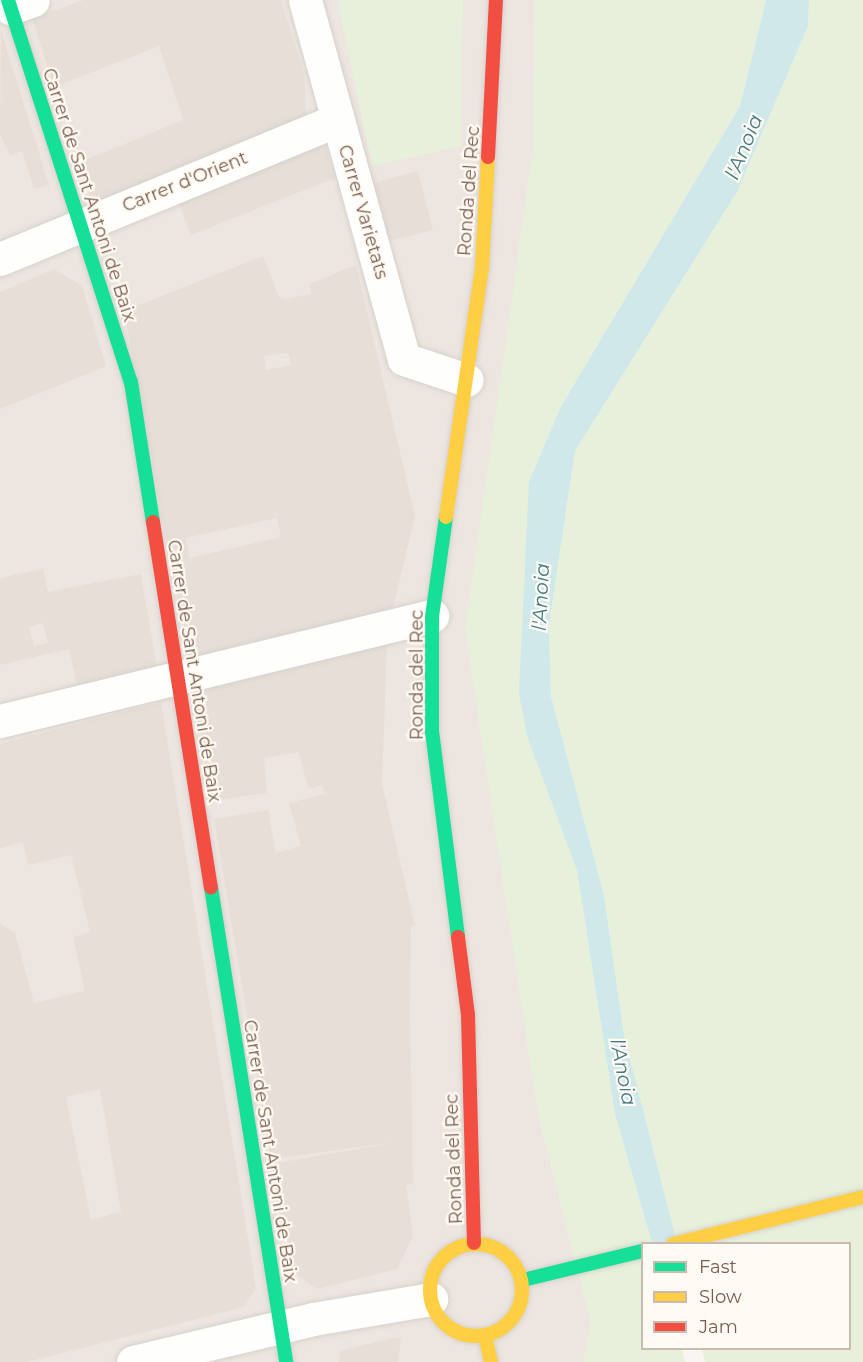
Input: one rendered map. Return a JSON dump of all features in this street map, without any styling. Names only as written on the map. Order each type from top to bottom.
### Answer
[{"type":"street","name":"Carrer Varietats","points":[[305,0],[404,359],[467,380]]},
{"type":"street","name":"Ronda del Rec","points":[[474,1243],[468,1015],[432,731],[432,616],[467,380],[492,145],[496,0]]},
{"type":"street","name":"Carrer de Sant Antoni de Baix","points":[[17,3],[78,225],[131,382],[176,681],[286,1362]]},
{"type":"street","name":"Carrer d'Orient","points":[[0,259],[337,120]]},
{"type":"street","points":[[0,721],[176,681],[432,616]]},
{"type":"street","points":[[681,1242],[863,1197]]},
{"type":"street","name":"Ronda del Rec","points":[[431,1299],[439,1261],[474,1243],[505,1253],[523,1280]]},
{"type":"street","points":[[133,1362],[280,1327],[431,1299],[451,1328],[485,1336],[515,1316],[523,1280],[641,1251]]},
{"type":"street","points":[[485,1336],[491,1362]]},
{"type":"shaded area","points":[[0,0],[534,0],[537,1109],[591,1323],[584,1362],[0,1362]]},
{"type":"green space","points":[[337,0],[463,0],[461,146],[372,166]]},
{"type":"green space","points":[[534,0],[766,0],[740,106],[560,408],[529,482],[519,694],[528,739],[577,871],[615,1114],[652,1242],[641,1242],[641,1350],[682,1350],[685,1362],[584,1362],[591,1323],[537,1109],[465,629],[533,147]]},
{"type":"green space","points":[[809,0],[863,0],[863,1362],[705,1362],[702,1350],[851,1350],[851,1242],[677,1242],[624,1035],[604,895],[551,696],[549,625],[575,451],[737,192],[808,26]]},
{"type":"water","name":"l'Anoia","points":[[766,0],[809,0],[808,26],[737,192],[575,451],[549,625],[551,696],[604,895],[624,1035],[677,1242],[652,1242],[615,1114],[577,871],[528,739],[519,694],[529,482],[560,408],[740,106]]},
{"type":"building","points":[[84,0],[281,0],[304,74],[306,115],[93,207],[78,163],[183,120],[159,46],[54,87],[32,18]]},
{"type":"building","points":[[1,30],[49,185],[34,189],[22,151],[10,156],[0,134]]},
{"type":"building","points":[[322,134],[335,178],[191,235],[175,193]]},
{"type":"building","points":[[418,171],[433,230],[389,241],[373,183]]},
{"type":"building","points":[[263,256],[279,297],[286,299],[311,294],[309,284],[356,265],[415,516],[393,608],[189,658],[124,311]],"holes":[[[288,353],[291,365],[266,370],[264,356]],[[277,518],[281,537],[190,558],[185,538]]]},
{"type":"building","points":[[54,269],[82,286],[106,366],[0,409],[0,292]]},
{"type":"building","points":[[43,569],[48,592],[141,574],[157,669],[78,688],[69,649],[0,665],[0,578]],"holes":[[[43,623],[48,643],[34,646],[29,627]]]},
{"type":"building","points":[[387,644],[382,784],[415,926],[411,927],[410,1017],[413,1183],[406,1186],[413,1236],[397,1269],[317,1289],[290,1270],[271,1164],[398,1142],[271,1159],[214,819],[268,810],[276,853],[301,846],[289,803],[325,794],[322,785],[309,789],[298,752],[264,758],[267,793],[212,801],[193,693]]},
{"type":"building","points":[[161,702],[256,1288],[244,1307],[27,1362],[0,1362],[0,923],[15,933],[34,1003],[85,991],[73,937],[90,932],[71,855],[28,865],[23,842],[0,848],[0,744]],"holes":[[[100,1089],[121,1212],[91,1220],[66,1097]]]},
{"type":"building","points":[[397,1337],[401,1339],[398,1362],[339,1362],[340,1351]]},
{"type":"traffic: fast","points":[[8,0],[131,382],[153,522]]},
{"type":"traffic: fast","points":[[446,517],[432,616],[432,731],[458,937]]},
{"type":"traffic: fast","points":[[211,887],[286,1362]]},
{"type":"traffic: fast","points":[[523,1280],[641,1251]]},
{"type":"traffic: slow","points":[[446,517],[482,268],[488,157]]},
{"type":"traffic: slow","points":[[681,1242],[863,1197]]},
{"type":"traffic: slow","points":[[467,1244],[485,1244],[502,1251],[515,1264],[522,1281],[522,1290],[522,1299],[515,1316],[502,1329],[485,1336],[467,1336],[450,1329],[437,1316],[430,1299],[430,1281],[437,1264],[450,1251],[467,1244]]},
{"type":"traffic: slow","points":[[485,1336],[491,1362]]},
{"type":"traffic: jam","points":[[488,157],[496,0]]},
{"type":"traffic: jam","points":[[153,522],[211,887]]},
{"type":"traffic: jam","points":[[458,937],[468,1015],[474,1243]]}]
